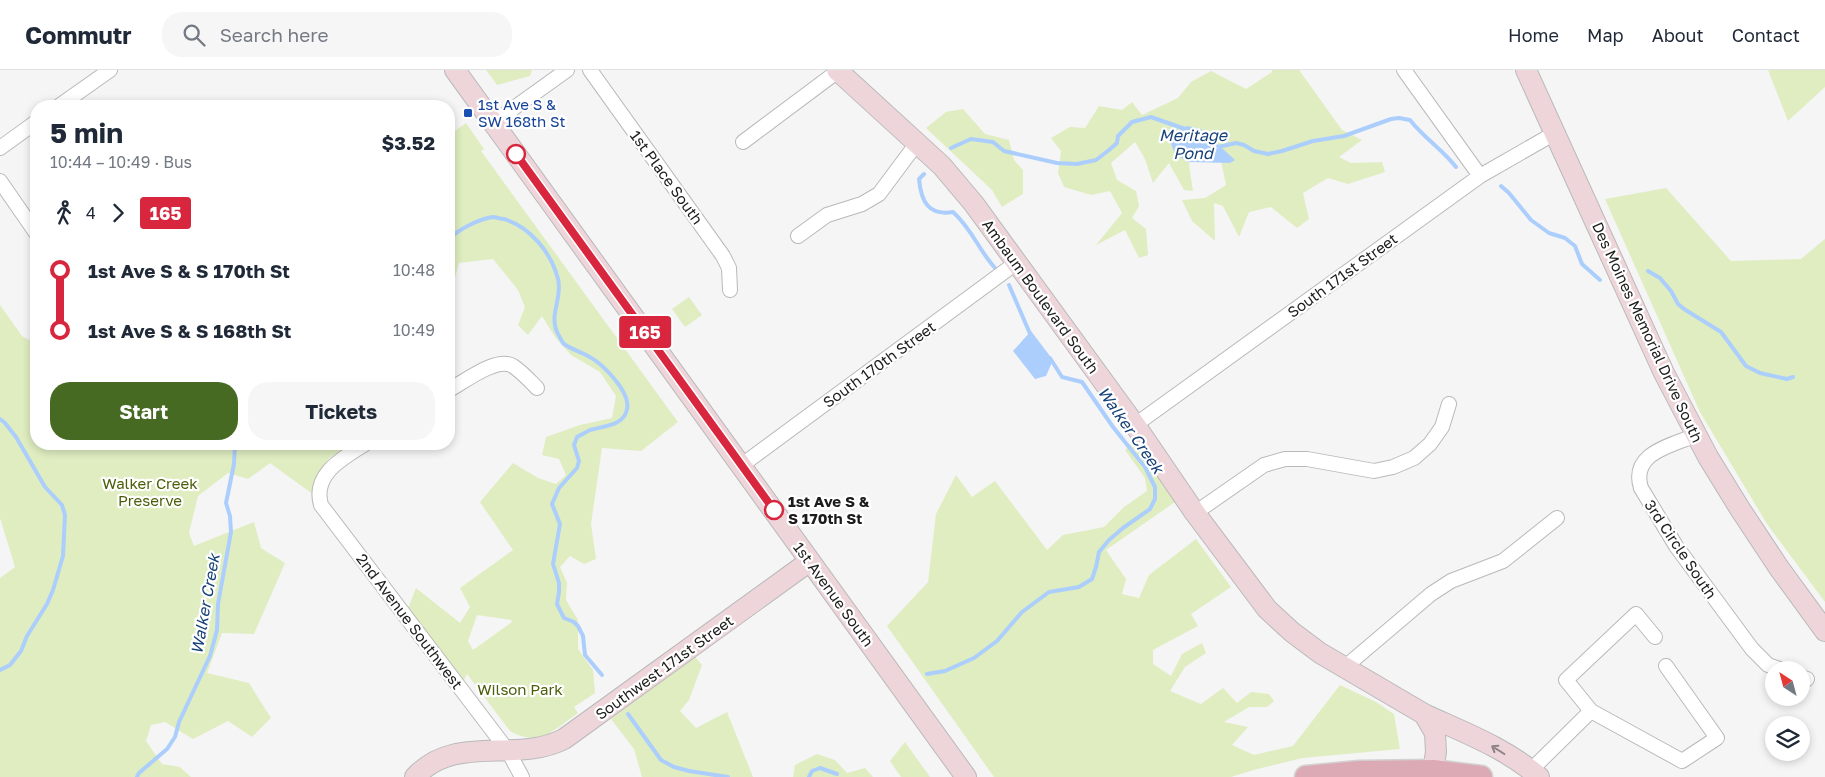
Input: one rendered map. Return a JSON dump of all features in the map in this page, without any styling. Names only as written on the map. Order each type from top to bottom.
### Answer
[{"type":"main road","points":[[1306,777],[1359,772],[1433,771],[1481,777]]},
{"type":"street","points":[[68,100],[110,70]]},
{"type":"street","name":"1st Avenue South","points":[[455,70],[966,777]]},
{"type":"street","points":[[493,123],[567,70]]},
{"type":"street","name":"1st Place South","points":[[590,70],[723,256],[729,268],[730,290]]},
{"type":"street","points":[[743,142],[838,70]]},
{"type":"street","name":"Ambaum Boulevard South","points":[[838,70],[942,166],[958,185],[1135,425],[1195,513],[1267,609],[1292,632],[1320,653],[1424,714],[1488,743],[1535,774]]},
{"type":"street","points":[[1404,70],[1480,176]]},
{"type":"street","name":"Des Moines Memorial Drive South","points":[[1526,70],[1664,373],[1696,435],[1740,509],[1779,568],[1825,631]]},
{"type":"street","points":[[0,148],[30,126]]},
{"type":"street","name":"South 171st Street","points":[[1135,425],[1480,176],[1555,133]]},
{"type":"street","points":[[798,236],[828,215],[862,204],[879,194],[917,143]]},
{"type":"street","points":[[0,181],[30,224]]},
{"type":"street","name":"South 170th Street","points":[[742,465],[1016,263]]},
{"type":"street","points":[[455,387],[495,364],[505,363],[513,366],[537,388]]},
{"type":"street","points":[[1195,513],[1264,465],[1284,458],[1307,459],[1374,470],[1394,467],[1414,458],[1430,444],[1442,427],[1449,404]]},
{"type":"street","name":"3rd Circle South","points":[[1696,435],[1650,454],[1642,463],[1639,471],[1641,488],[1676,546],[1752,649],[1765,662]]},
{"type":"street","name":"2nd Avenue Southwest","points":[[356,450],[334,464],[321,482],[319,489],[321,505],[508,751],[522,777]]},
{"type":"street","points":[[1345,667],[1431,594],[1450,581],[1503,561],[1557,518]]},
{"type":"street","name":"Southwest 171st Street","points":[[415,777],[431,763],[456,753],[528,750],[549,745],[572,733],[810,561]]},
{"type":"street","points":[[1655,637],[1636,614],[1566,680],[1591,711],[1682,761],[1717,738],[1666,666]]},
{"type":"street","points":[[1535,774],[1591,711]]},
{"type":"street","points":[[1424,714],[1435,733],[1436,752],[1433,771]]},
{"type":"green space","points":[[486,70],[532,70],[530,76],[497,85]]},
{"type":"green space","points":[[1272,70],[1299,70],[1342,130],[1362,140],[1339,157],[1351,163],[1382,162],[1385,172],[1348,184],[1328,178],[1303,193],[1309,219],[1297,228],[1271,207],[1249,212],[1239,237],[1223,206],[1214,203],[1215,241],[1192,221],[1182,200],[1205,198],[1226,185],[1220,156],[1194,141],[1189,165],[1193,191],[1184,190],[1169,163],[1153,183],[1145,159],[1135,142],[1111,163],[1117,180],[1136,191],[1139,206],[1132,218],[1146,229],[1148,255],[1139,258],[1125,230],[1096,245],[1122,213],[1110,191],[1091,195],[1064,187],[1058,173],[1061,151],[1051,138],[1070,127],[1085,128],[1099,106],[1122,110],[1132,102],[1142,115],[1178,98],[1191,82],[1211,71],[1246,89],[1272,72]]},
{"type":"green space","points":[[1768,70],[1825,70],[1825,87],[1788,121]]},
{"type":"green space","points":[[963,109],[985,134],[1009,140],[1014,160],[1023,170],[1023,194],[1002,207],[992,190],[926,128],[946,112]]},
{"type":"green space","name":"Wilson Park","points":[[466,123],[484,149],[481,151],[678,422],[641,451],[602,448],[591,524],[596,559],[584,564],[570,556],[560,567],[567,583],[566,600],[578,620],[578,649],[593,670],[595,693],[574,707],[578,713],[554,730],[538,737],[520,736],[510,731],[467,674],[463,682],[407,611],[416,588],[460,623],[470,607],[460,588],[513,550],[480,502],[513,463],[538,478],[556,484],[566,475],[559,459],[542,455],[546,437],[580,425],[612,418],[616,396],[600,372],[571,355],[555,337],[542,316],[528,335],[518,325],[525,307],[518,290],[493,259],[459,263],[455,278],[455,131]],"holes":[[[477,615],[511,620],[512,622],[473,650],[468,641]]]},
{"type":"green space","points":[[1666,188],[1731,261],[1801,259],[1825,239],[1825,602],[1767,524],[1700,412],[1605,199]]},
{"type":"green space","points":[[689,297],[702,315],[685,327],[672,309]]},
{"type":"green space","name":"Walker Creek Preserve","points":[[0,305],[22,336],[30,341],[30,450],[342,450],[329,458],[320,471],[322,473],[314,495],[270,463],[248,479],[228,473],[198,496],[189,533],[194,546],[254,522],[261,548],[285,563],[254,634],[222,633],[207,673],[249,683],[271,718],[252,737],[228,721],[193,739],[165,722],[151,725],[146,741],[162,764],[180,767],[191,777],[0,777],[0,578],[15,567],[0,518]]},
{"type":"green space","points":[[1133,442],[1175,502],[1106,550],[1126,579],[1122,594],[1139,598],[1149,575],[1196,539],[1231,587],[1191,614],[1198,626],[1153,650],[1153,664],[1171,676],[1182,654],[1202,643],[1206,653],[1185,667],[1170,691],[1201,704],[1223,688],[1237,703],[1251,692],[1269,694],[1274,701],[1267,707],[1249,707],[1224,722],[1248,727],[1232,745],[1254,755],[1293,746],[1340,685],[1376,702],[1394,714],[1400,749],[1303,758],[1231,777],[994,777],[887,626],[928,582],[936,514],[956,475],[972,497],[995,481],[1047,550],[1063,535],[1104,527],[1124,507],[1147,491],[1145,478],[1125,450]]},
{"type":"green space","points":[[695,657],[702,665],[689,700],[680,711],[696,728],[727,712],[753,777],[642,777],[634,749],[611,719]]},
{"type":"green space","points":[[905,742],[930,777],[901,777],[890,761]]},
{"type":"green space","points":[[817,754],[835,760],[847,773],[865,768],[873,777],[793,777],[795,765]]},
{"type":"water","name":"Meritage Pond","points":[[1187,126],[1201,129],[1235,160],[1230,163],[1188,162],[1175,154],[1168,136]]},
{"type":"water","points":[[1031,331],[1053,360],[1046,376],[1035,379],[1013,351]]},
{"type":"waterway","name":"Walker Creek","points":[[951,148],[971,139],[993,142],[1004,151],[1057,163],[1077,164],[1096,160],[1117,143],[1118,136],[1132,122],[1151,117],[1185,129]]},
{"type":"waterway","name":"Walker Creek","points":[[1218,147],[1236,143],[1254,151],[1268,154],[1313,141],[1344,136],[1391,119],[1399,118],[1410,120],[1456,167]]},
{"type":"waterway","name":"Walker Creek","points":[[924,174],[919,179],[922,194],[927,205],[937,212],[953,212],[965,225],[995,268]]},
{"type":"waterway","name":"Walker Creek","points":[[1501,186],[1531,220],[1549,233],[1565,238],[1575,246],[1582,264],[1600,280]]},
{"type":"waterway","name":"Walker Creek","points":[[455,234],[469,225],[493,217],[513,223],[531,234],[545,250],[558,279],[559,293],[554,320],[555,327],[562,341],[567,346],[588,356],[601,365],[608,371],[625,395],[627,409],[622,419],[613,424],[590,430],[577,437],[574,445],[579,461],[577,468],[559,488],[552,504],[560,524],[553,564],[559,583],[557,604],[564,618],[578,626],[583,636],[585,655],[602,675]]},
{"type":"waterway","name":"Walker Creek","points":[[1648,271],[1660,278],[1671,291],[1678,304],[1721,332],[1746,366],[1760,373],[1787,379],[1793,377]]},
{"type":"waterway","name":"Walker Creek","points":[[1009,285],[1031,336]]},
{"type":"waterway","name":"Walker Creek","points":[[927,674],[945,671],[974,658],[997,641],[1022,612],[1049,592],[1079,587],[1092,579],[1099,552],[1123,528],[1150,509],[1155,499],[1155,487],[1145,467],[1113,427],[1082,382],[1062,377],[1050,358]]},
{"type":"waterway","points":[[0,419],[16,437],[45,487],[62,505],[65,515],[63,556],[53,590],[47,604],[27,636],[21,651],[10,665],[0,670]]},
{"type":"waterway","name":"Walker Creek","points":[[137,777],[139,773],[167,749],[175,737],[179,722],[210,656],[217,630],[218,604],[231,532],[230,516],[226,503],[234,464],[235,450]]},
{"type":"waterway","name":"Walker Creek","points":[[628,714],[661,760],[674,767],[689,771],[728,777]]},
{"type":"waterway","name":"Walker Creek","points":[[809,777],[812,771],[820,768],[837,774]]},
{"type":"bus line","name":"165","points":[[516,154],[774,510]]},
{"type":"place","name":"1st Ave S & SW 168th St","points":[[468,113]]},
{"type":"place","name":"1st Ave S & S 170th St","points":[[774,510]]}]
